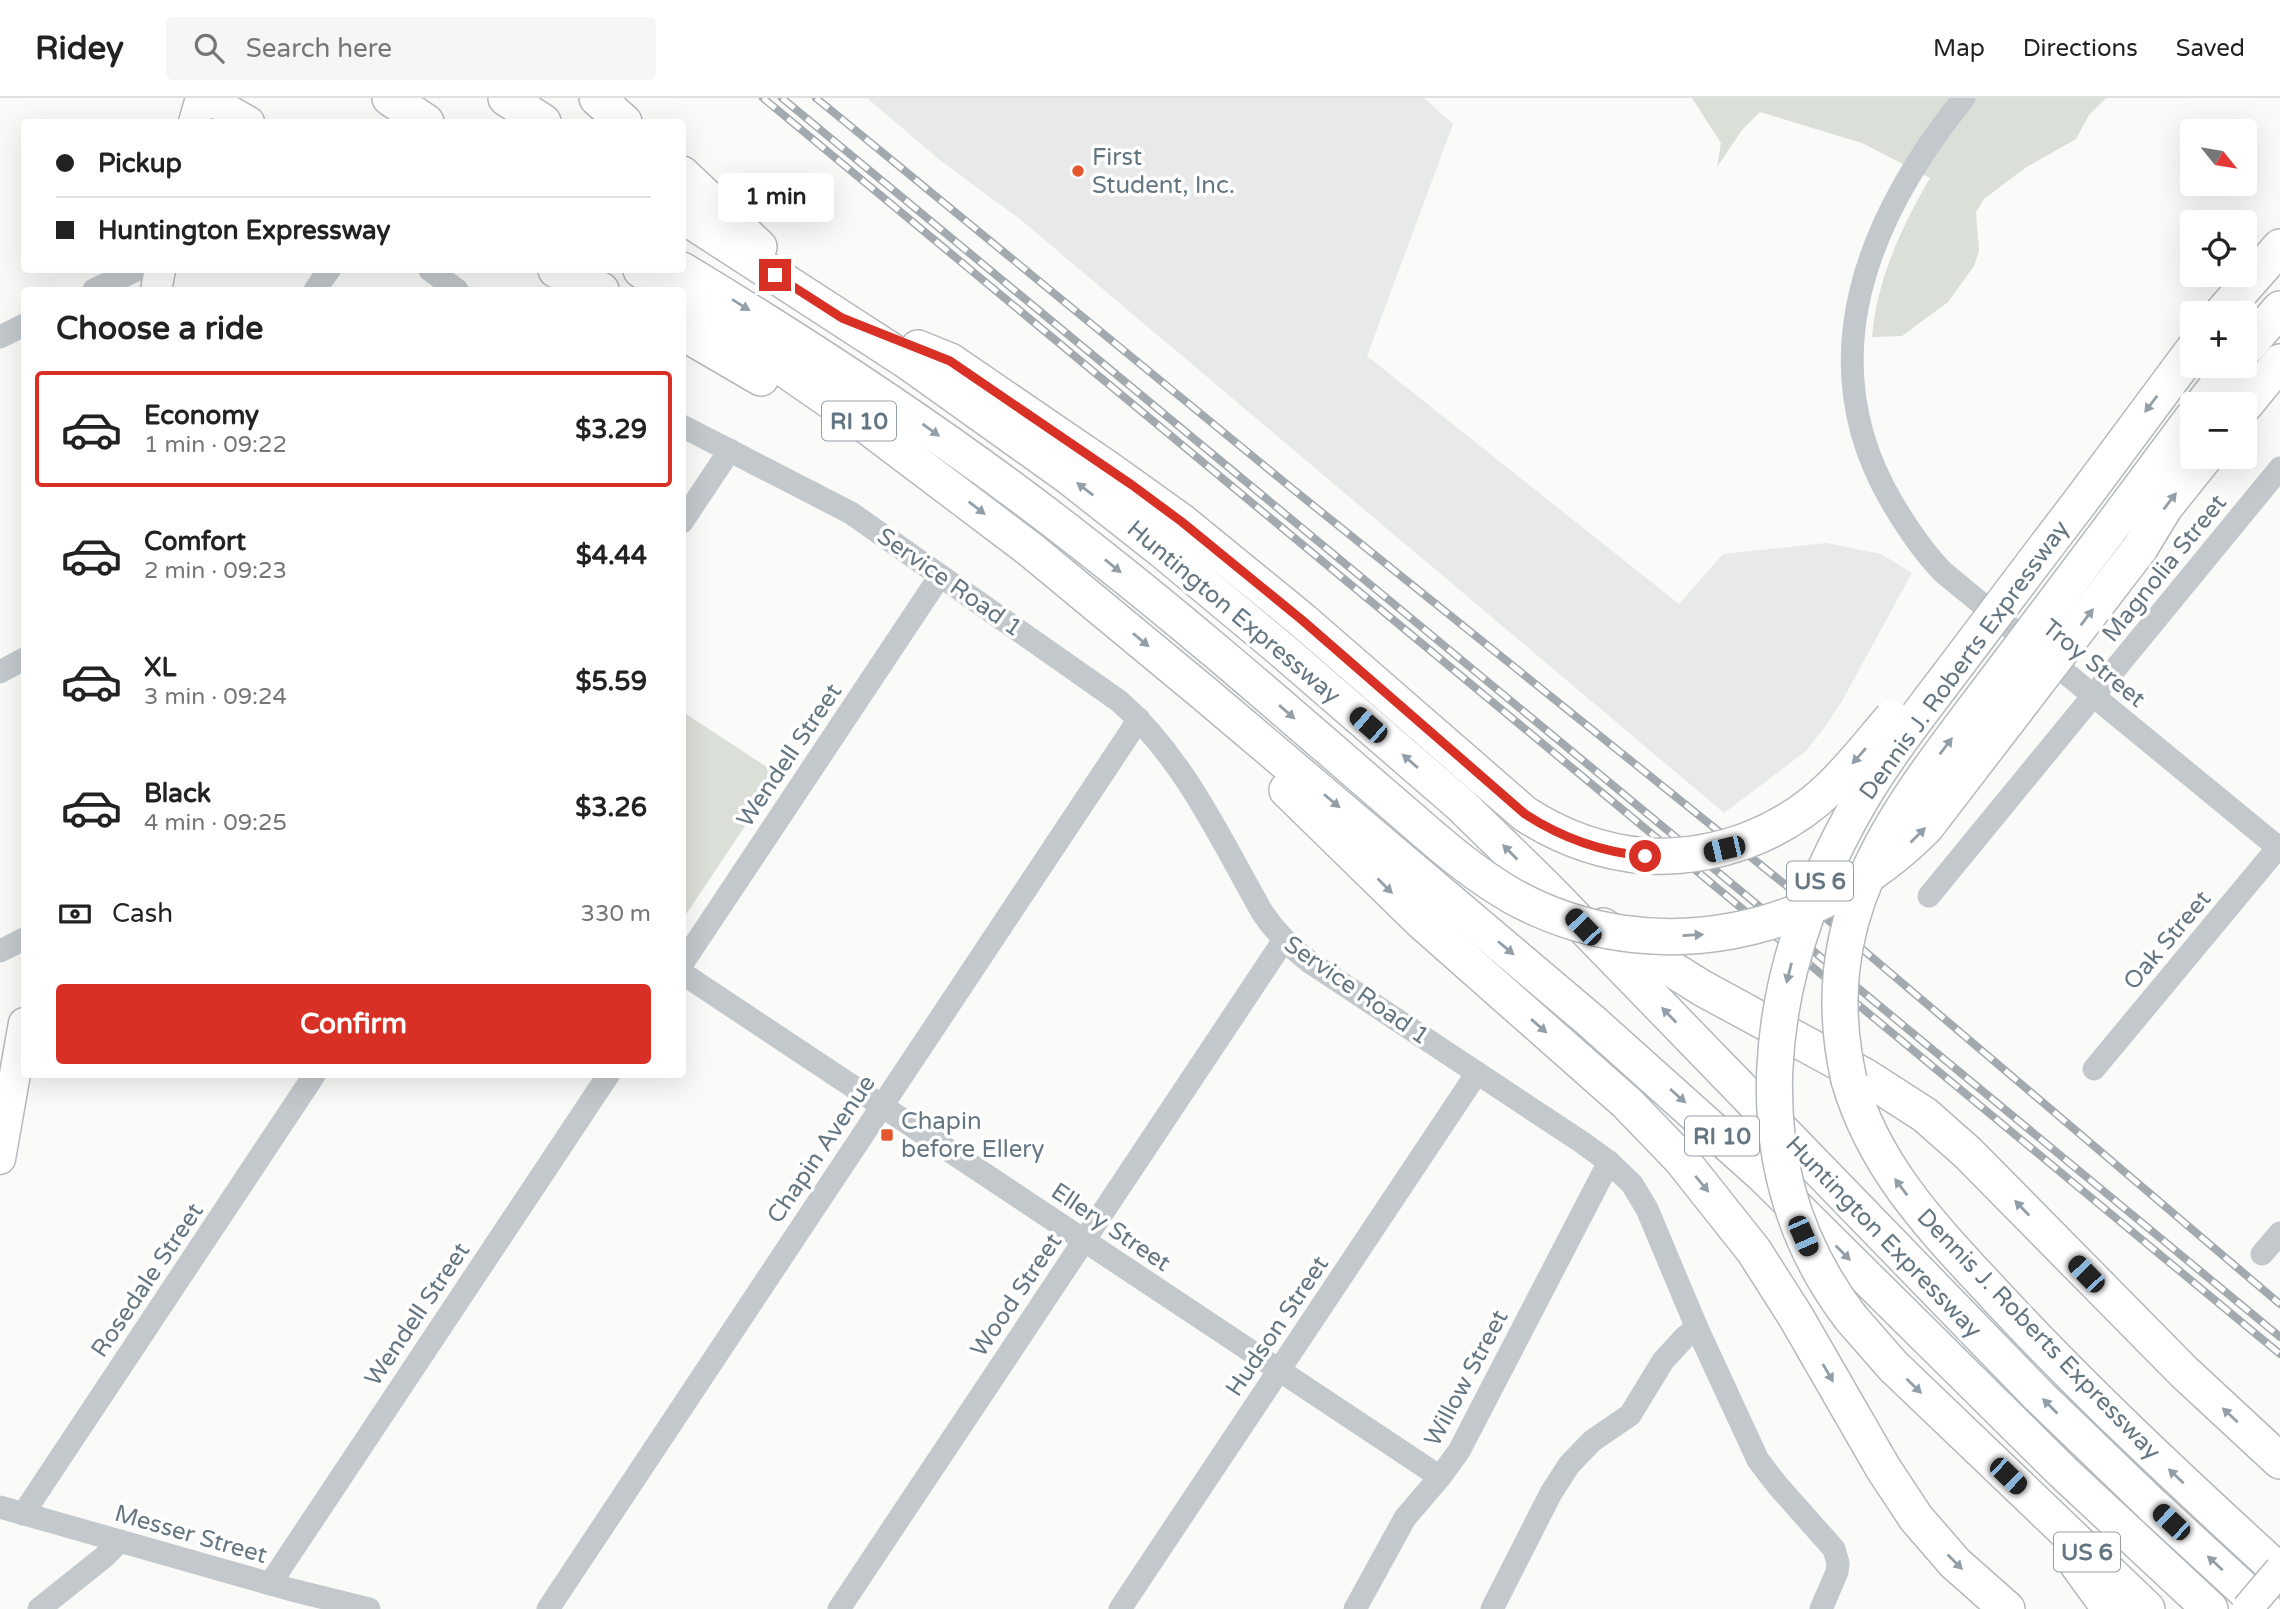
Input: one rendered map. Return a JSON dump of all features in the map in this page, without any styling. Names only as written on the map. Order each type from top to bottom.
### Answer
[{"type":"highway","points":[[390,98],[422,119]]},
{"type":"highway","points":[[506,98],[538,119]]},
{"type":"highway","points":[[597,98],[621,119]]},
{"type":"highway","points":[[686,178],[808,296]]},
{"type":"highway","name":"Huntington Expressway","points":[[686,218],[842,318],[1016,437],[1162,550],[1253,625],[1461,805],[1545,887],[2030,1386],[2265,1609]]},
{"type":"highway","points":[[2257,269],[2280,236]]},
{"type":"highway","points":[[2257,273],[2280,247]]},
{"type":"highway","points":[[686,272],[873,389],[1050,517],[1208,644],[1450,853],[1498,888],[1546,912],[1586,925],[1631,933],[1683,936],[1737,931],[1790,916],[1829,900],[1864,880],[1896,855],[1926,827],[2140,548],[2165,507],[2195,469]]},
{"type":"highway","points":[[563,273],[594,287]]},
{"type":"highway","points":[[646,273],[667,287]]},
{"type":"highway","points":[[2232,301],[2244,287]]},
{"type":"highway","name":"Huntington Expressway","points":[[686,301],[934,475],[1056,570],[1590,1020],[1707,1122],[1824,1233],[2053,1463],[2210,1609]]},
{"type":"highway","points":[[2257,335],[2280,309]]},
{"type":"highway","points":[[842,318],[950,361],[1150,498],[1302,620],[1525,814],[1560,834],[1614,852],[1645,856],[1690,855],[1738,844],[1781,825],[1813,803],[1843,775],[2080,502]]},
{"type":"highway","points":[[686,334],[842,428],[934,475]]},
{"type":"highway","points":[[2256,392],[2280,362]]},
{"type":"highway","name":"Dennis J. Roberts Expressway","points":[[2147,1609],[1893,1366],[1830,1290],[1808,1245],[1790,1198],[1780,1160],[1774,1110],[1774,1061],[1780,1012],[1791,964],[1824,872],[1850,818],[1880,768],[2180,367]]},
{"type":"highway","points":[[2212,392],[2223,378]]},
{"type":"highway","name":"Dennis J. Roberts Expressway","points":[[2180,434],[1926,772],[1894,821],[1876,854],[1854,909],[1841,967],[1840,1023],[1849,1080],[1862,1118],[1879,1154],[1900,1187],[2017,1319],[2080,1383],[2145,1447],[2280,1571]]},
{"type":"highway","points":[[1205,694],[1266,768],[1328,832],[1451,949],[1627,1103],[1681,1160],[1754,1251],[1796,1317],[1883,1468],[1916,1518],[1955,1563],[2007,1609]]},
{"type":"highway","points":[[1545,887],[1693,983],[1866,1077],[1925,1115],[1968,1153],[2175,1363],[2280,1461]]},
{"type":"highway","points":[[2027,1494],[2110,1609]]},
{"type":"main road","points":[[179,119],[181,98]]},
{"type":"main road","points":[[195,119],[201,98]]},
{"type":"main road","points":[[207,98],[244,119]]},
{"type":"main road","points":[[0,1160],[21,1040]]},
{"type":"main road","points":[[2247,1609],[2280,1571]]},
{"type":"street","name":"Troy Street","points":[[1964,98],[1944,122],[1892,203],[1879,233],[1858,300],[1853,353],[1855,405],[1865,445],[1892,502],[1922,550],[1944,573],[2279,847]]},
{"type":"street","points":[[100,287],[130,273]]},
{"type":"street","points":[[434,273],[453,287]]},
{"type":"street","points":[[0,337],[21,326]]},
{"type":"street","name":"Service Road 1","points":[[686,428],[850,513],[1107,692],[1139,719],[1166,749],[1262,912],[1284,940],[1311,963],[1609,1162],[1632,1184],[1647,1209],[1697,1328],[1758,1460],[1830,1543],[1838,1563],[1833,1586],[1821,1609]]},
{"type":"street","points":[[686,516],[730,450]]},
{"type":"street","name":"Magnolia Street","points":[[1929,896],[2280,468]]},
{"type":"street","name":"Wendell Street","points":[[686,958],[940,576]]},
{"type":"street","points":[[0,672],[21,661]]},
{"type":"street","name":"Chapin Avenue","points":[[548,1609],[1139,719]]},
{"type":"street","name":"Oak Street","points":[[2094,1069],[2279,847]]},
{"type":"street","points":[[0,951],[21,940]]},
{"type":"street","name":"Wood Street","points":[[839,1609],[1284,940]]},
{"type":"street","name":"Ellery Street","points":[[686,976],[1440,1478]]},
{"type":"street","name":"Hudson Street","points":[[1120,1609],[1477,1073]]},
{"type":"street","name":"Rosedale Street","points":[[23,1514],[312,1078]]},
{"type":"street","name":"Wendell Street","points":[[270,1584],[605,1078]]},
{"type":"street","name":"Willow Street","points":[[1355,1609],[1405,1518],[1440,1478],[1459,1451],[1609,1162]]},
{"type":"street","points":[[2262,1254],[2280,1233]]},
{"type":"street","points":[[1492,1609],[1551,1493],[1569,1465],[1592,1441],[1630,1415],[1663,1361],[1697,1328]]},
{"type":"street","name":"Messer Street","points":[[0,1507],[270,1584],[369,1609]]},
{"type":"street","points":[[39,1609],[120,1541]]},
{"type":"shaded area","points":[[867,98],[1424,98],[1453,124],[1367,356],[1679,604],[1723,554],[1826,543],[1881,554],[1912,573],[1842,701],[1806,751],[1724,813],[1021,220],[941,161]]},
{"type":"shaded area","points":[[1692,98],[2106,98],[2089,115],[2076,139],[2025,168],[1984,199],[1976,212],[1979,251],[1974,266],[1948,302],[1902,336],[1872,337],[1879,295],[1892,254],[1930,178],[1862,143],[1760,112],[1742,130],[1717,167],[1721,143]]},
{"type":"shaded area","points":[[686,714],[779,775],[686,914]]},
{"type":"railway","points":[[763,98],[2280,1354]]},
{"type":"railway","points":[[782,98],[2280,1337]]},
{"type":"railway","points":[[816,98],[1289,486],[1808,903],[2280,1304]]},
{"type":"place","name":"First Student, Inc.","points":[[1078,171]]},
{"type":"place","name":"Chapin before Ellery","points":[[887,1135]]},
{"type":"route","points":[[775,275],[842,318],[950,361],[1132,485],[1182,522],[1302,620],[1525,814],[1560,834],[1587,845],[1645,856]]}]
